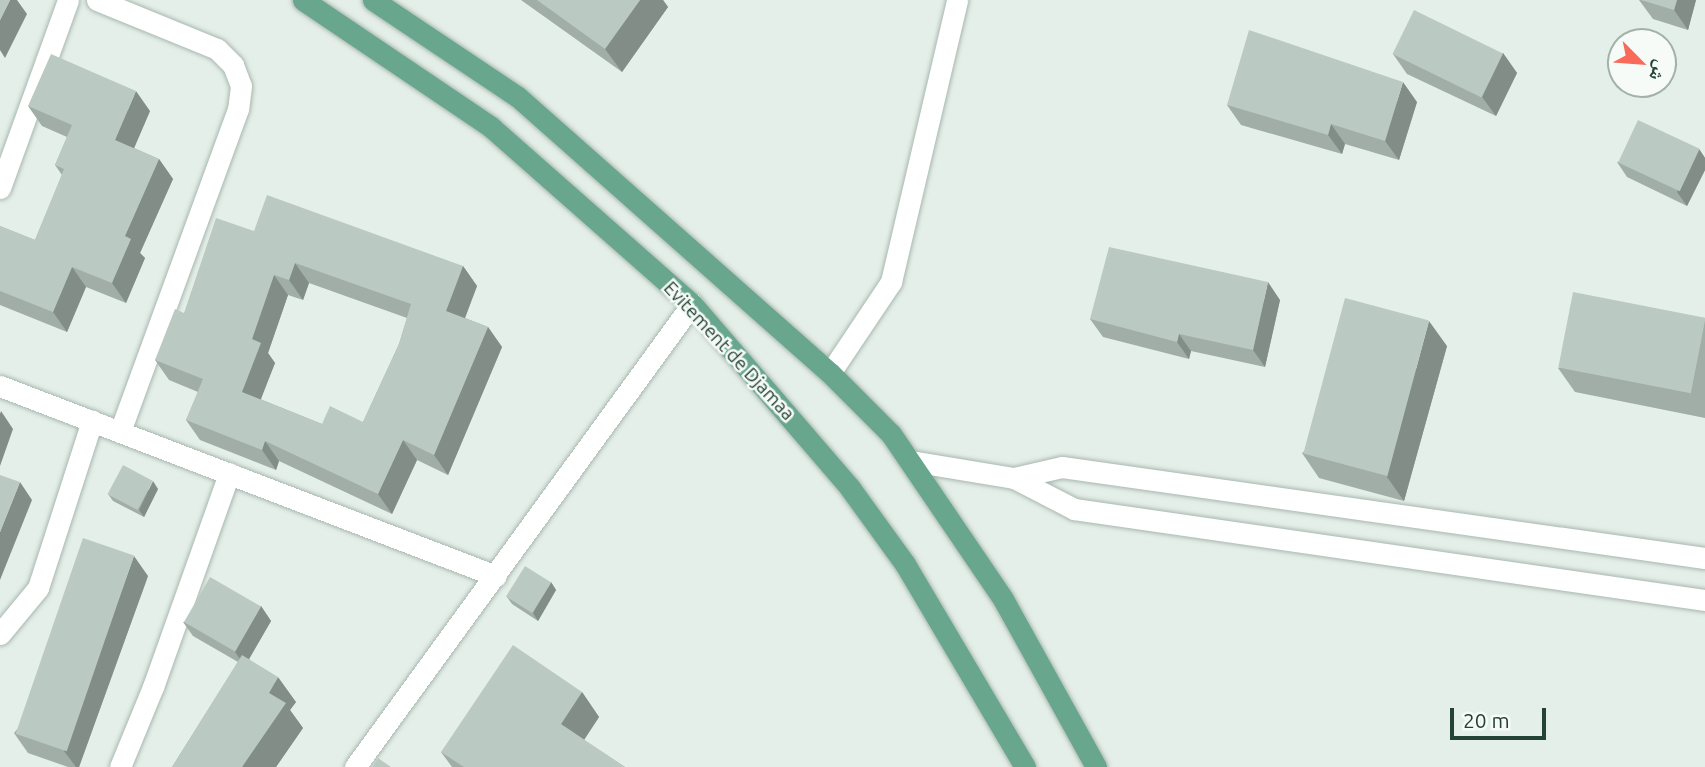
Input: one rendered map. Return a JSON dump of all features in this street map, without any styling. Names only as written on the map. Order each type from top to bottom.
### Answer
[{"type":"main road","name":"Evitement de Djamaa","points":[[303,0],[491,127],[691,304],[850,488],[905,564],[1025,767]]},
{"type":"main road","points":[[373,0],[517,97],[830,373],[891,434],[1003,599],[1096,767]]},
{"type":"street","points":[[0,188],[68,0]]},
{"type":"street","points":[[97,0],[217,49],[233,65],[241,86],[238,109],[120,432]]},
{"type":"street","points":[[830,373],[891,282],[957,0]]},
{"type":"street","points":[[355,767],[691,304]]},
{"type":"street","points":[[0,386],[496,576]]},
{"type":"street","points":[[0,634],[38,588],[92,421]]},
{"type":"street","points":[[911,461],[1014,478],[1074,509],[1705,600]]},
{"type":"street","points":[[1014,478],[1062,467],[1705,558]]},
{"type":"street","points":[[120,767],[153,687],[229,473]]},
{"type":"building","points":[[0,0],[10,0],[0,20]]},
{"type":"building","points":[[537,0],[640,0],[605,49]]},
{"type":"building","points":[[1641,0],[1677,0],[1674,10]]},
{"type":"building","points":[[1414,10],[1503,53],[1482,97],[1393,54]]},
{"type":"building","points":[[1249,30],[1403,82],[1385,141],[1331,124],[1328,135],[1227,105]]},
{"type":"building","points":[[51,54],[136,91],[115,140],[159,159],[125,236],[131,239],[112,283],[72,267],[53,312],[0,291],[0,226],[35,240],[64,169],[55,165],[72,125],[28,106]]},
{"type":"building","points":[[1638,120],[1700,149],[1680,191],[1618,163]]},
{"type":"building","points":[[267,195],[463,266],[446,311],[488,327],[434,455],[403,440],[378,494],[265,441],[262,450],[186,420],[203,379],[155,360],[175,309],[184,313],[216,218],[254,231]],"holes":[[[295,263],[411,304],[399,344],[363,422],[330,406],[322,424],[242,392],[261,343],[252,339],[274,275],[289,280]]]},
{"type":"building","points":[[1109,247],[1268,282],[1253,350],[1179,334],[1177,342],[1090,319]]},
{"type":"building","points":[[1573,292],[1705,318],[1691,393],[1558,368]]},
{"type":"building","points":[[1345,298],[1429,321],[1387,476],[1303,454]]},
{"type":"building","points":[[123,465],[153,481],[138,510],[108,494]]},
{"type":"building","points":[[0,475],[20,482],[0,532]]},
{"type":"building","points":[[83,538],[134,556],[67,751],[16,734]]},
{"type":"building","points":[[525,566],[551,582],[532,613],[506,597]]},
{"type":"building","points":[[210,577],[261,606],[235,652],[184,622]]},
{"type":"building","points":[[513,645],[582,692],[561,724],[625,767],[464,767],[441,752]]},
{"type":"building","points":[[242,655],[278,677],[269,693],[286,703],[242,767],[172,767]]},
{"type":"building","points":[[378,758],[391,767],[372,767]]}]
